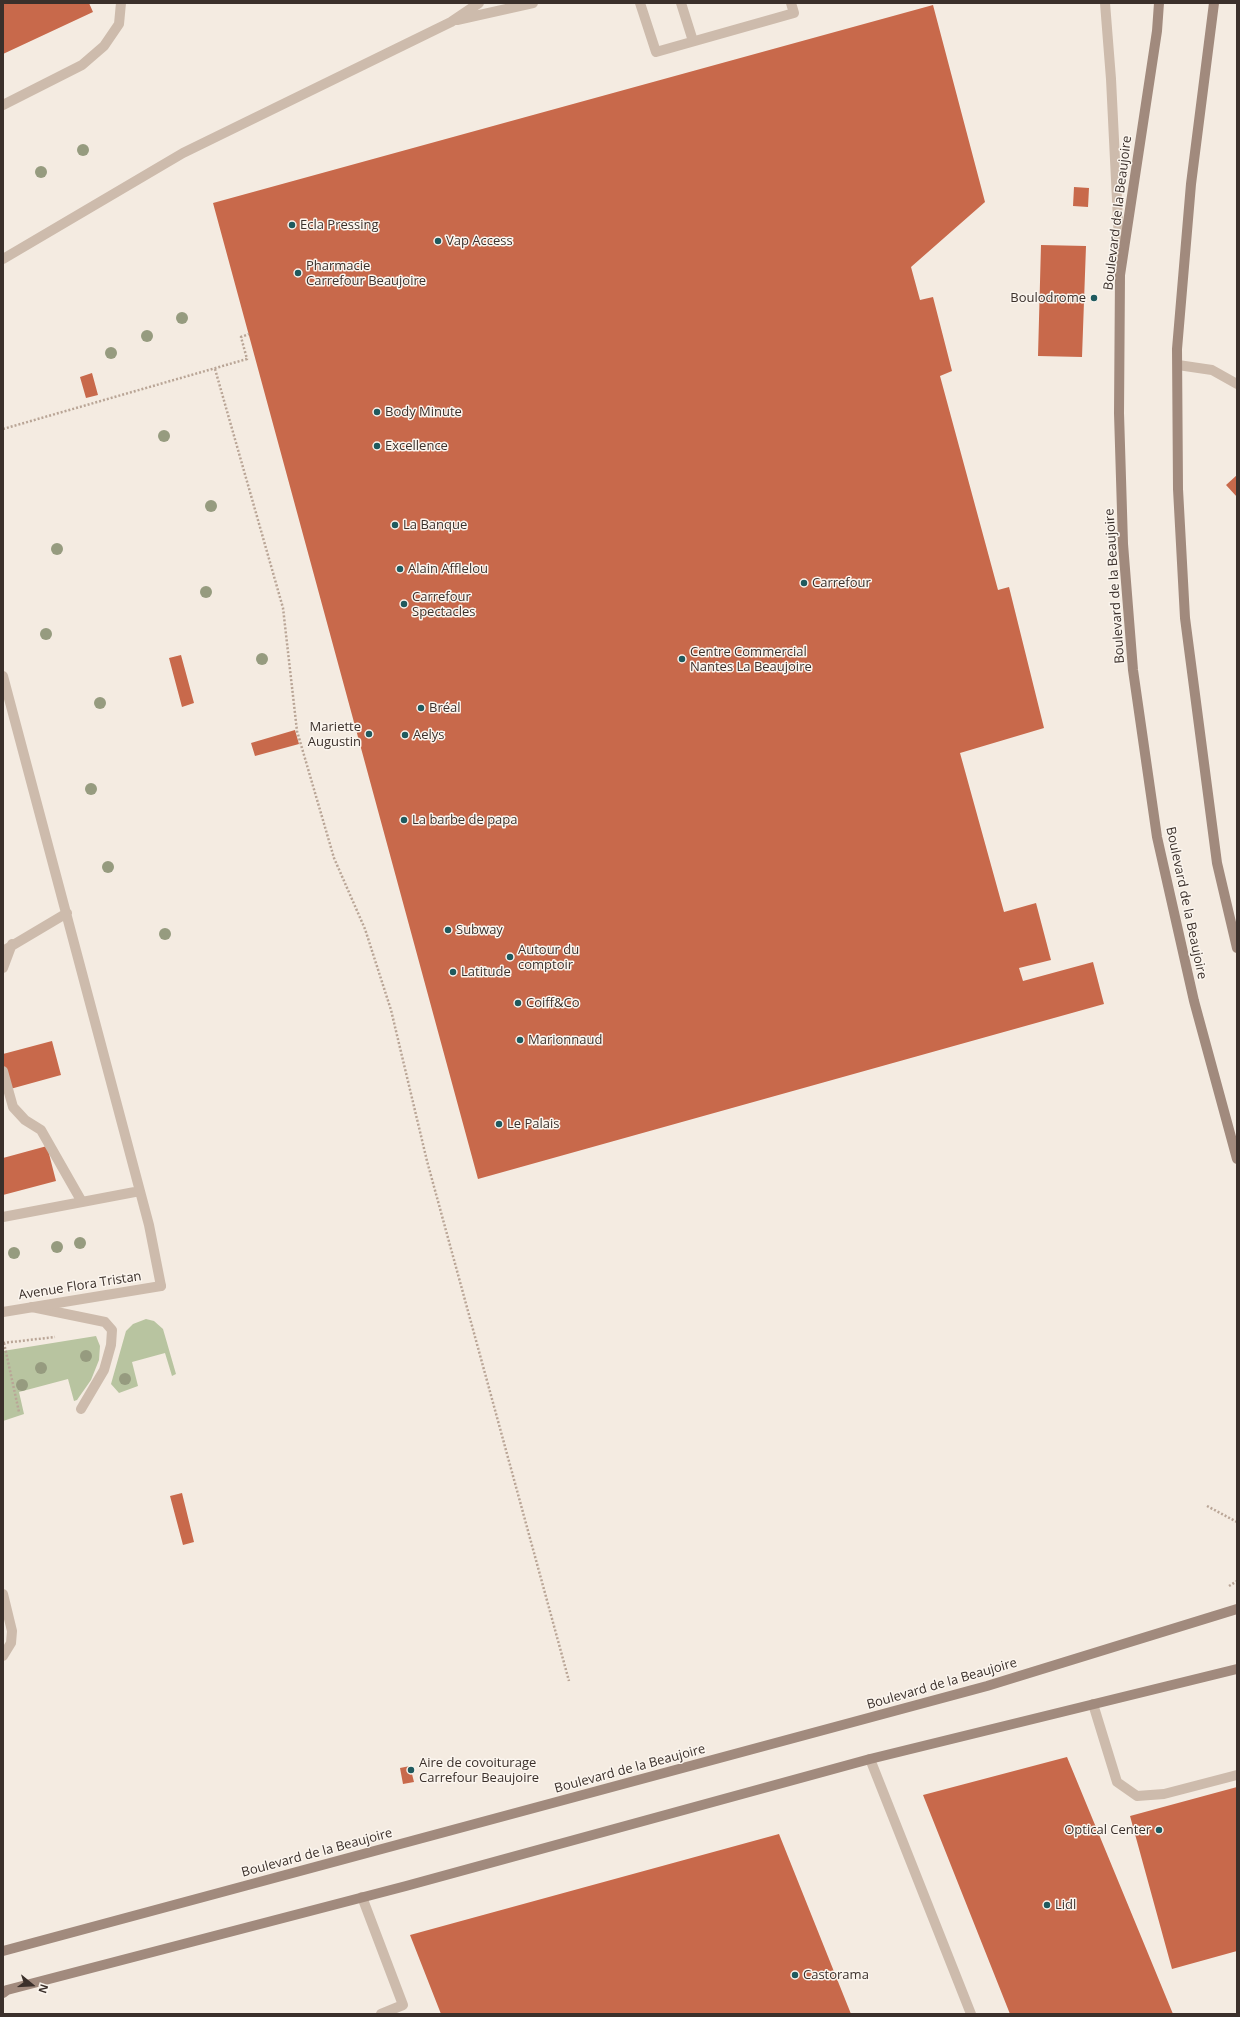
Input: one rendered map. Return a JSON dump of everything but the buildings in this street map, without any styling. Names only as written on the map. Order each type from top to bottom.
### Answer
[{"type":"main road","name":"Boulevard de la Beaujoire","points":[[1158,3],[1157,31],[1120,276],[1119,413],[1123,536],[1134,677],[1157,837],[1194,1001],[1237,1159]]},
{"type":"main road","points":[[1214,3],[1191,184],[1178,349],[1178,489],[1185,618],[1218,863],[1237,948]]},
{"type":"main road","name":"Boulevard de la Beaujoire","points":[[3,1952],[986,1686],[1237,1609]]},
{"type":"main road","points":[[3,1994],[7,1990],[362,1897],[870,1759],[1237,1669]]},
{"type":"street","points":[[3,105],[82,65],[104,46],[119,24],[121,3]]},
{"type":"street","points":[[3,259],[183,153],[451,22],[479,3]]},
{"type":"street","points":[[451,22],[533,3]]},
{"type":"street","points":[[640,3],[656,52],[794,13],[791,3]]},
{"type":"street","points":[[681,3],[693,42]]},
{"type":"street","points":[[1105,3],[1111,79],[1120,276]]},
{"type":"street","points":[[1178,365],[1212,370],[1237,384]]},
{"type":"street","points":[[3,676],[67,913],[86,993],[140,1191],[3,1217]]},
{"type":"street","points":[[3,951],[12,944],[67,913]]},
{"type":"street","points":[[3,968],[12,944]]},
{"type":"street","points":[[3,1071],[13,1107],[25,1120],[41,1130],[82,1202]]},
{"type":"street","name":"Avenue Flora Tristan","points":[[3,1312],[161,1286],[149,1225],[140,1191]]},
{"type":"street","points":[[32,1307],[104,1322],[112,1330],[111,1345],[104,1370],[81,1409]]},
{"type":"street","points":[[3,1594],[12,1631],[11,1643],[3,1656]]},
{"type":"street","points":[[1093,1704],[1117,1782],[1137,1796],[1164,1794],[1237,1775]]},
{"type":"street","points":[[870,1759],[971,2014]]},
{"type":"street","points":[[362,1897],[403,2005],[381,2014]]},
{"type":"path","points":[[3,428],[247,359],[241,336],[249,334]]},
{"type":"path","points":[[215,369],[283,608],[297,731],[334,858],[365,929],[390,1010],[427,1161],[570,1681]]},
{"type":"path","points":[[19,1412],[4,1343],[56,1336]]},
{"type":"path","points":[[1207,1506],[1237,1522]]},
{"type":"green space","points":[[146,1319],[154,1321],[163,1329],[176,1374],[172,1376],[165,1353],[132,1362],[138,1386],[119,1393],[111,1384],[126,1331],[133,1324]]},
{"type":"green space","points":[[96,1336],[100,1346],[99,1360],[91,1380],[77,1400],[74,1401],[68,1379],[19,1392],[24,1414],[3,1421],[3,1351]]},
{"type":"place","name":"Ecla Pressing","points":[[292,225]]},
{"type":"place","name":"Vap Access","points":[[438,241]]},
{"type":"place","name":"Pharmacie Carrefour Beaujoire","points":[[298,273]]},
{"type":"place","name":"Boulodrome","points":[[1094,298]]},
{"type":"place","name":"Body Minute","points":[[377,412]]},
{"type":"place","name":"Excellence","points":[[377,446]]},
{"type":"place","name":"La Banque","points":[[395,525]]},
{"type":"place","name":"Alain Afflelou","points":[[400,569]]},
{"type":"place","name":"Carrefour","points":[[804,583]]},
{"type":"place","name":"Carrefour Spectacles","points":[[404,604]]},
{"type":"place","name":"Centre Commercial Nantes La Beaujoire","points":[[682,659]]},
{"type":"place","name":"Bréal","points":[[421,708]]},
{"type":"place","name":"Mariette Augustin","points":[[369,734]]},
{"type":"place","name":"Aelys","points":[[405,735]]},
{"type":"place","name":"La barbe de papa","points":[[404,820]]},
{"type":"place","name":"Subway","points":[[448,930]]},
{"type":"place","name":"Autour du comptoir","points":[[510,957]]},
{"type":"place","name":"Latitude","points":[[453,972]]},
{"type":"place","name":"Coiff&Co","points":[[518,1003]]},
{"type":"place","name":"Marionnaud","points":[[520,1040]]},
{"type":"place","name":"Le Palais","points":[[499,1124]]},
{"type":"place","name":"Aire de covoiturage Carrefour Beaujoire","points":[[411,1770]]},
{"type":"place","name":"Optical Center","points":[[1159,1830]]},
{"type":"place","name":"Lidl","points":[[1047,1905]]},
{"type":"place","name":"Castorama","points":[[795,1975]]}]
